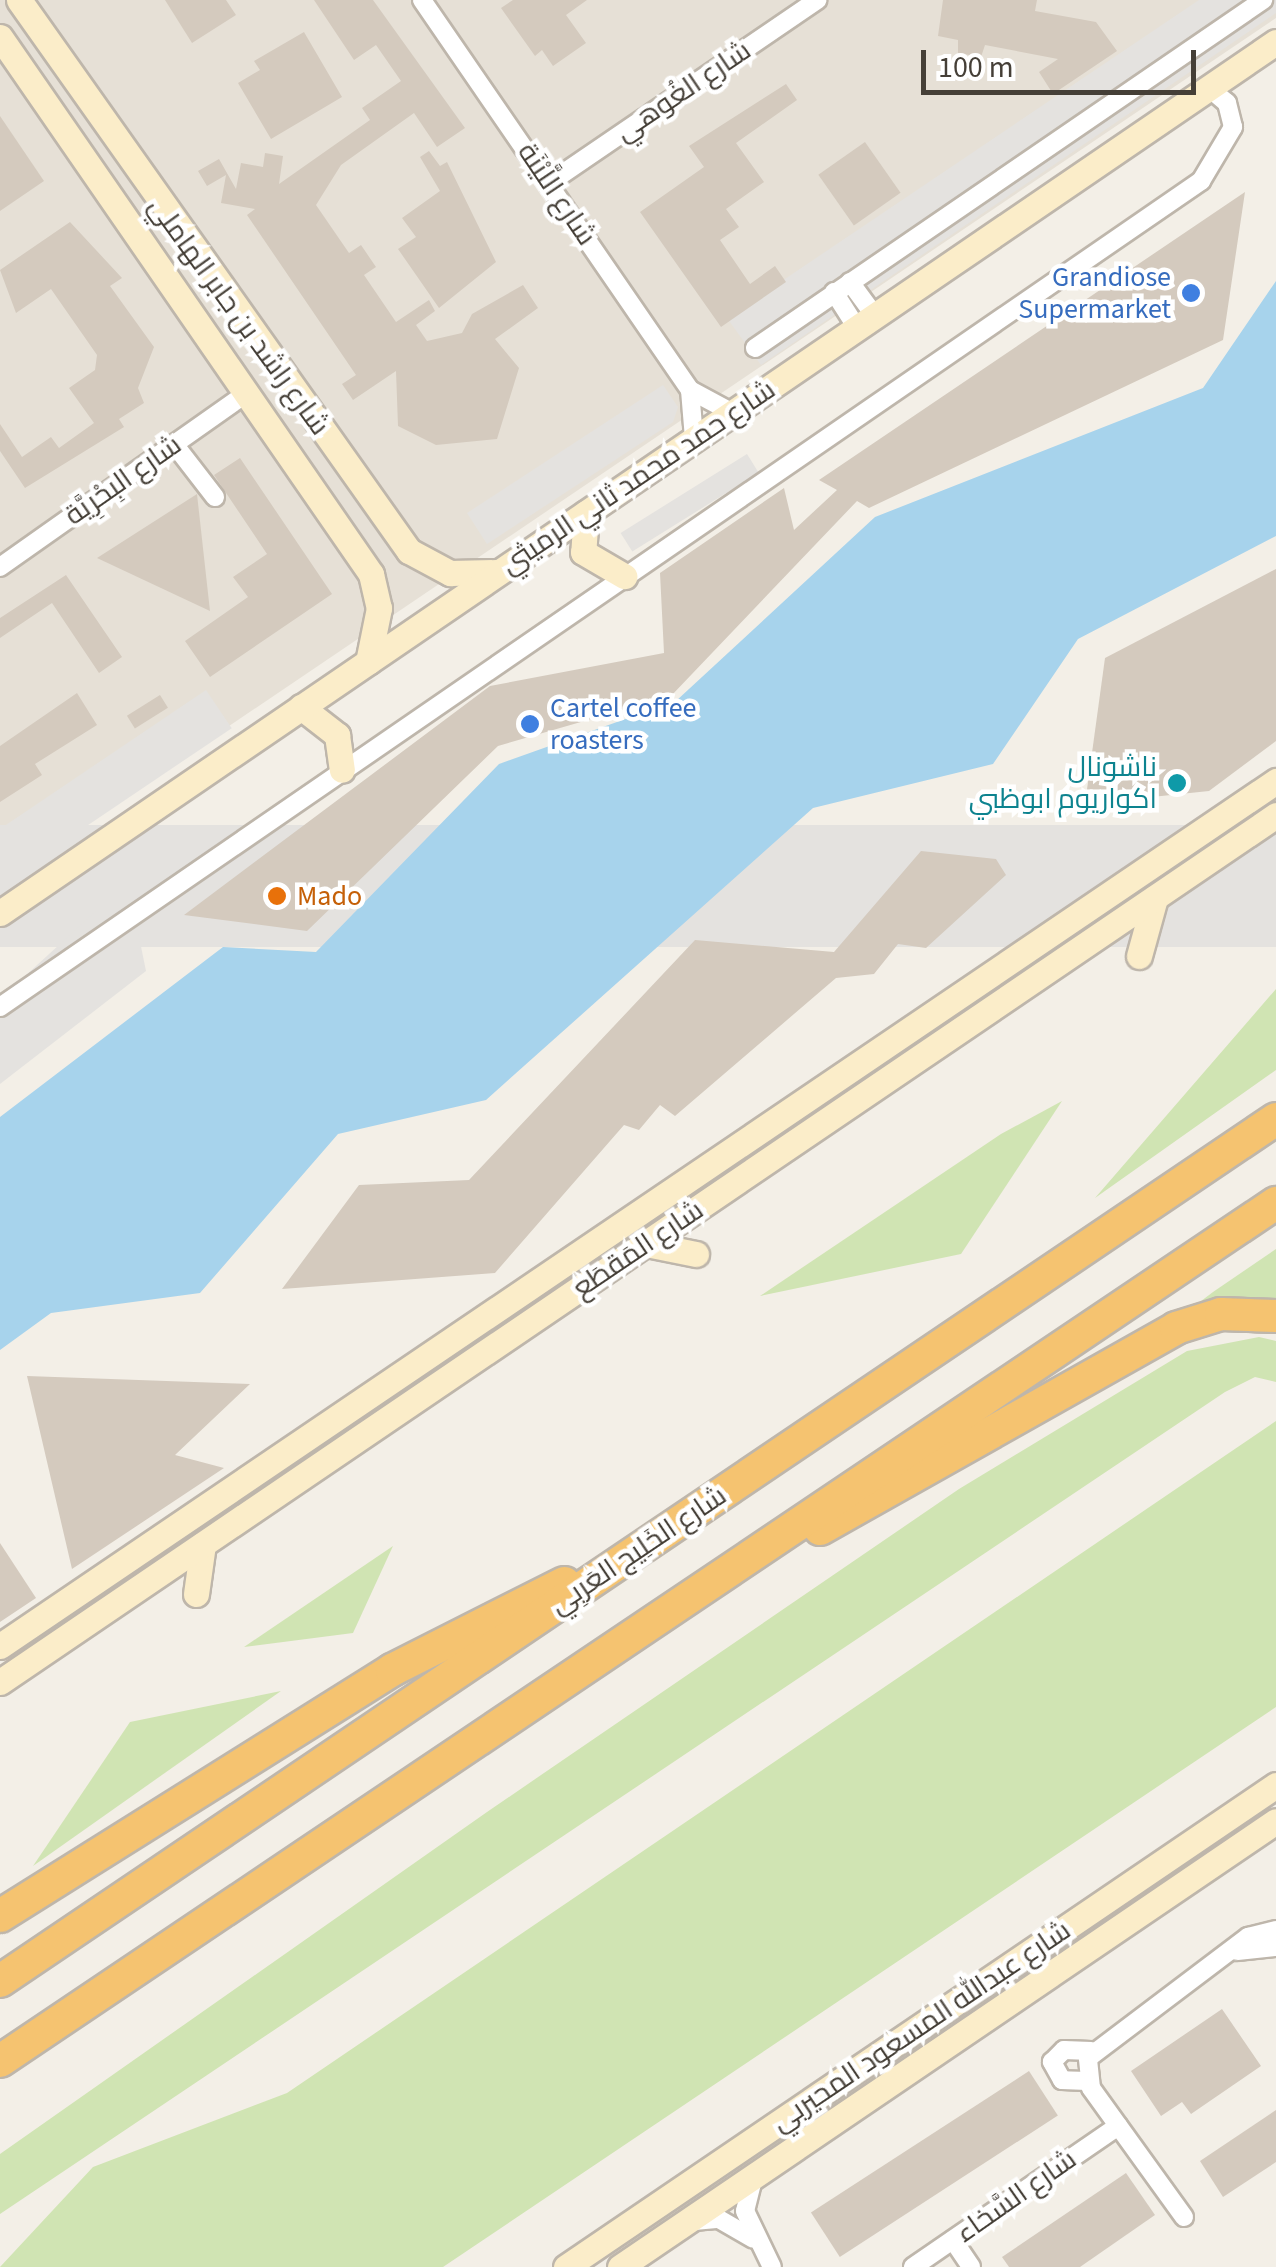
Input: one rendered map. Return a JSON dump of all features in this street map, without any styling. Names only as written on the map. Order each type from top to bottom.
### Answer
[{"type":"highway","name":"شارع الخَلِيج العَربِي","points":[[0,1981],[1276,1120]]},
{"type":"highway","points":[[0,2062],[1276,1203]]},
{"type":"highway","points":[[778,1541],[848,1518],[1176,1328],[1221,1314],[1276,1316]]},
{"type":"highway","points":[[0,1916],[440,1641],[607,1570]]},
{"type":"street","name":"شارع راشد بن جابر الهاملي","points":[[19,0],[399,539],[435,568],[497,572]]},
{"type":"street","name":"شارع اللَّيْنَة","points":[[422,0],[690,390],[733,413]]},
{"type":"street","name":"شارع الغُوهي","points":[[549,183],[818,0]]},
{"type":"street","points":[[755,348],[1262,0]]},
{"type":"street","name":"شارع راشد بن جابر الهاملي","points":[[0,37],[371,574],[379,608],[368,662]]},
{"type":"street","name":"شارع حمد محمد ثاني الرميثي","points":[[0,913],[1276,42]]},
{"type":"street","points":[[0,1007],[1201,180],[1233,128],[1227,102],[1208,88]]},
{"type":"street","points":[[842,287],[866,322]]},
{"type":"street","name":"شارع اللَّيْنَة","points":[[690,390],[694,439]]},
{"type":"street","name":"شارع البِحْرِيَّة","points":[[0,567],[245,394]]},
{"type":"street","points":[[174,444],[215,497]]},
{"type":"street","points":[[586,513],[583,552],[624,576]]},
{"type":"street","points":[[302,707],[337,735],[342,770]]},
{"type":"street","name":"شارع المَقطَع","points":[[0,1646],[1276,781]]},
{"type":"street","name":"شارع المَقطَع","points":[[1,1679],[1276,815]]},
{"type":"street","points":[[1139,956],[1155,898]]},
{"type":"street","points":[[619,1227],[640,1247],[696,1254]]},
{"type":"street","points":[[196,1594],[203,1544]]},
{"type":"street","name":"شارع عبدالله المسعود المحيربي","points":[[566,2267],[1276,1785]]},
{"type":"street","name":"شارع عبدالله المسعود المحيربي","points":[[620,2267],[1276,1821]]},
{"type":"street","points":[[1088,2081],[1062,2080],[1052,2062],[1064,2050],[1092,2051],[1257,1932],[1276,1930]]},
{"type":"street","points":[[1232,1953],[1276,1947]]},
{"type":"street","points":[[1092,2051],[1088,2081],[1184,2217]]},
{"type":"street","name":"شارع السَّخاء","points":[[913,2267],[1118,2126]]},
{"type":"street","points":[[760,2170],[746,2196],[753,2239],[772,2267]]},
{"type":"street","points":[[684,2223],[719,2219],[753,2239]]},
{"type":"street","points":[[952,2240],[971,2267]]},
{"type":"shaded area","points":[[0,0],[1276,0],[1276,18],[0,881]]},
{"type":"shaded area","points":[[1199,0],[1276,0],[1276,13],[761,365],[727,318]]},
{"type":"shaded area","points":[[663,385],[678,407],[673,422],[487,544],[467,513]]},
{"type":"shaded area","points":[[747,454],[759,473],[632,552],[621,533]]},
{"type":"shaded area","points":[[206,690],[232,728],[24,868],[0,829]]},
{"type":"shaded area","points":[[0,825],[1276,825],[1276,947],[0,947]]},
{"type":"shaded area","points":[[96,911],[136,922],[146,971],[0,1084],[0,999]]},
{"type":"green space","points":[[1276,989],[1276,1070],[1095,1198]]},
{"type":"green space","points":[[1062,1101],[961,1254],[760,1296],[1001,1134]]},
{"type":"green space","points":[[1276,1249],[1276,1308],[1172,1323],[1213,1292]]},
{"type":"green space","points":[[1259,1337],[1276,1341],[1276,1382],[1255,1377],[1225,1392],[0,2214],[0,2154],[487,1812],[959,1489],[1187,1351]]},
{"type":"green space","points":[[1276,1421],[1276,1707],[443,2267],[0,2267],[93,2167],[287,2093]]},
{"type":"green space","points":[[393,1546],[353,1633],[244,1647]]},
{"type":"green space","points":[[281,1691],[33,1866],[130,1722]]},
{"type":"water","points":[[1276,281],[1276,536],[1078,639],[993,764],[813,808],[486,1100],[338,1134],[200,1293],[51,1313],[0,1350],[0,1117],[223,947],[316,952],[499,764],[676,701],[875,517],[1203,388]]},
{"type":"building","points":[[165,0],[226,0],[236,15],[192,43]]},
{"type":"building","points":[[314,0],[373,0],[465,128],[437,147],[414,113],[341,165],[316,205],[349,253],[361,245],[376,267],[364,275],[396,322],[429,300],[435,311],[416,325],[427,341],[462,333],[472,314],[523,285],[538,308],[495,339],[519,368],[497,439],[436,445],[398,426],[396,371],[353,400],[342,384],[356,375],[247,215],[255,209],[221,203],[226,175],[207,186],[198,171],[219,159],[236,189],[241,163],[263,167],[265,153],[283,156],[279,184],[370,120],[362,108],[401,81],[376,45],[354,60]]},
{"type":"building","points":[[513,0],[587,0],[566,15],[586,43],[553,66],[542,50],[535,56],[501,8]]},
{"type":"building","points":[[943,0],[1037,0],[1035,11],[1096,22],[1117,51],[1053,94],[1039,72],[1058,59],[985,45],[981,57],[958,53],[958,40],[938,36]]},
{"type":"building","points":[[304,32],[342,97],[271,139],[238,83],[260,70],[254,61]]},
{"type":"building","points":[[786,84],[797,100],[736,143],[764,182],[726,209],[739,227],[720,240],[750,284],[775,266],[786,282],[721,327],[640,212],[704,167],[689,146]]},
{"type":"building","points":[[0,116],[44,181],[0,211]]},
{"type":"building","points":[[865,142],[901,193],[854,225],[818,175]]},
{"type":"building","points":[[429,151],[440,166],[447,162],[496,262],[439,308],[398,249],[416,237],[402,218],[440,191],[420,157]]},
{"type":"building","points":[[1245,192],[1223,340],[869,508],[857,501],[671,696],[498,746],[307,931],[184,915],[490,686],[664,653],[660,573],[784,488],[794,530],[837,490],[819,480]]},
{"type":"building","points":[[70,222],[122,278],[110,286],[154,347],[138,388],[144,403],[119,419],[124,427],[25,488],[0,451],[0,424],[22,457],[51,437],[59,448],[94,423],[69,388],[95,370],[97,355],[51,289],[16,313],[0,270]]},
{"type":"building","points":[[240,458],[332,594],[210,677],[185,641],[248,597],[233,577],[267,554],[214,475]]},
{"type":"building","points":[[197,494],[210,611],[97,558]]},
{"type":"building","points":[[1276,569],[1276,741],[1209,791],[1085,804],[1105,658]]},
{"type":"building","points":[[66,575],[122,657],[99,673],[52,603],[0,638],[0,618]]},
{"type":"building","points":[[77,693],[97,725],[35,764],[42,775],[0,802],[0,746]]},
{"type":"building","points":[[160,695],[168,708],[135,728],[127,716]]},
{"type":"building","points":[[921,851],[996,859],[1006,875],[926,948],[898,944],[874,974],[836,978],[675,1116],[660,1105],[639,1130],[624,1125],[495,1273],[282,1289],[359,1185],[469,1180],[695,940],[834,952]]},
{"type":"building","points":[[27,1376],[250,1384],[175,1455],[224,1468],[72,1569]]},
{"type":"building","points":[[0,1543],[36,1598],[0,1622]]},
{"type":"building","points":[[1222,2009],[1261,2066],[1191,2114],[1182,2102],[1161,2116],[1131,2071]]},
{"type":"building","points":[[1029,2071],[1058,2115],[840,2257],[811,2213]]},
{"type":"building","points":[[1276,2110],[1276,2162],[1223,2197],[1200,2161]]},
{"type":"building","points":[[1126,2173],[1155,2215],[1080,2267],[1009,2267],[1002,2257]]},
{"type":"place","name":"Grandiose Supermarket","points":[[1191,293]]},
{"type":"place","name":"Cartel coffee roasters","points":[[530,724]]},
{"type":"place","name":"ناشونال اكواريوم ابوظبي","points":[[1177,783]]},
{"type":"place","name":"Mado","points":[[277,896]]}]
